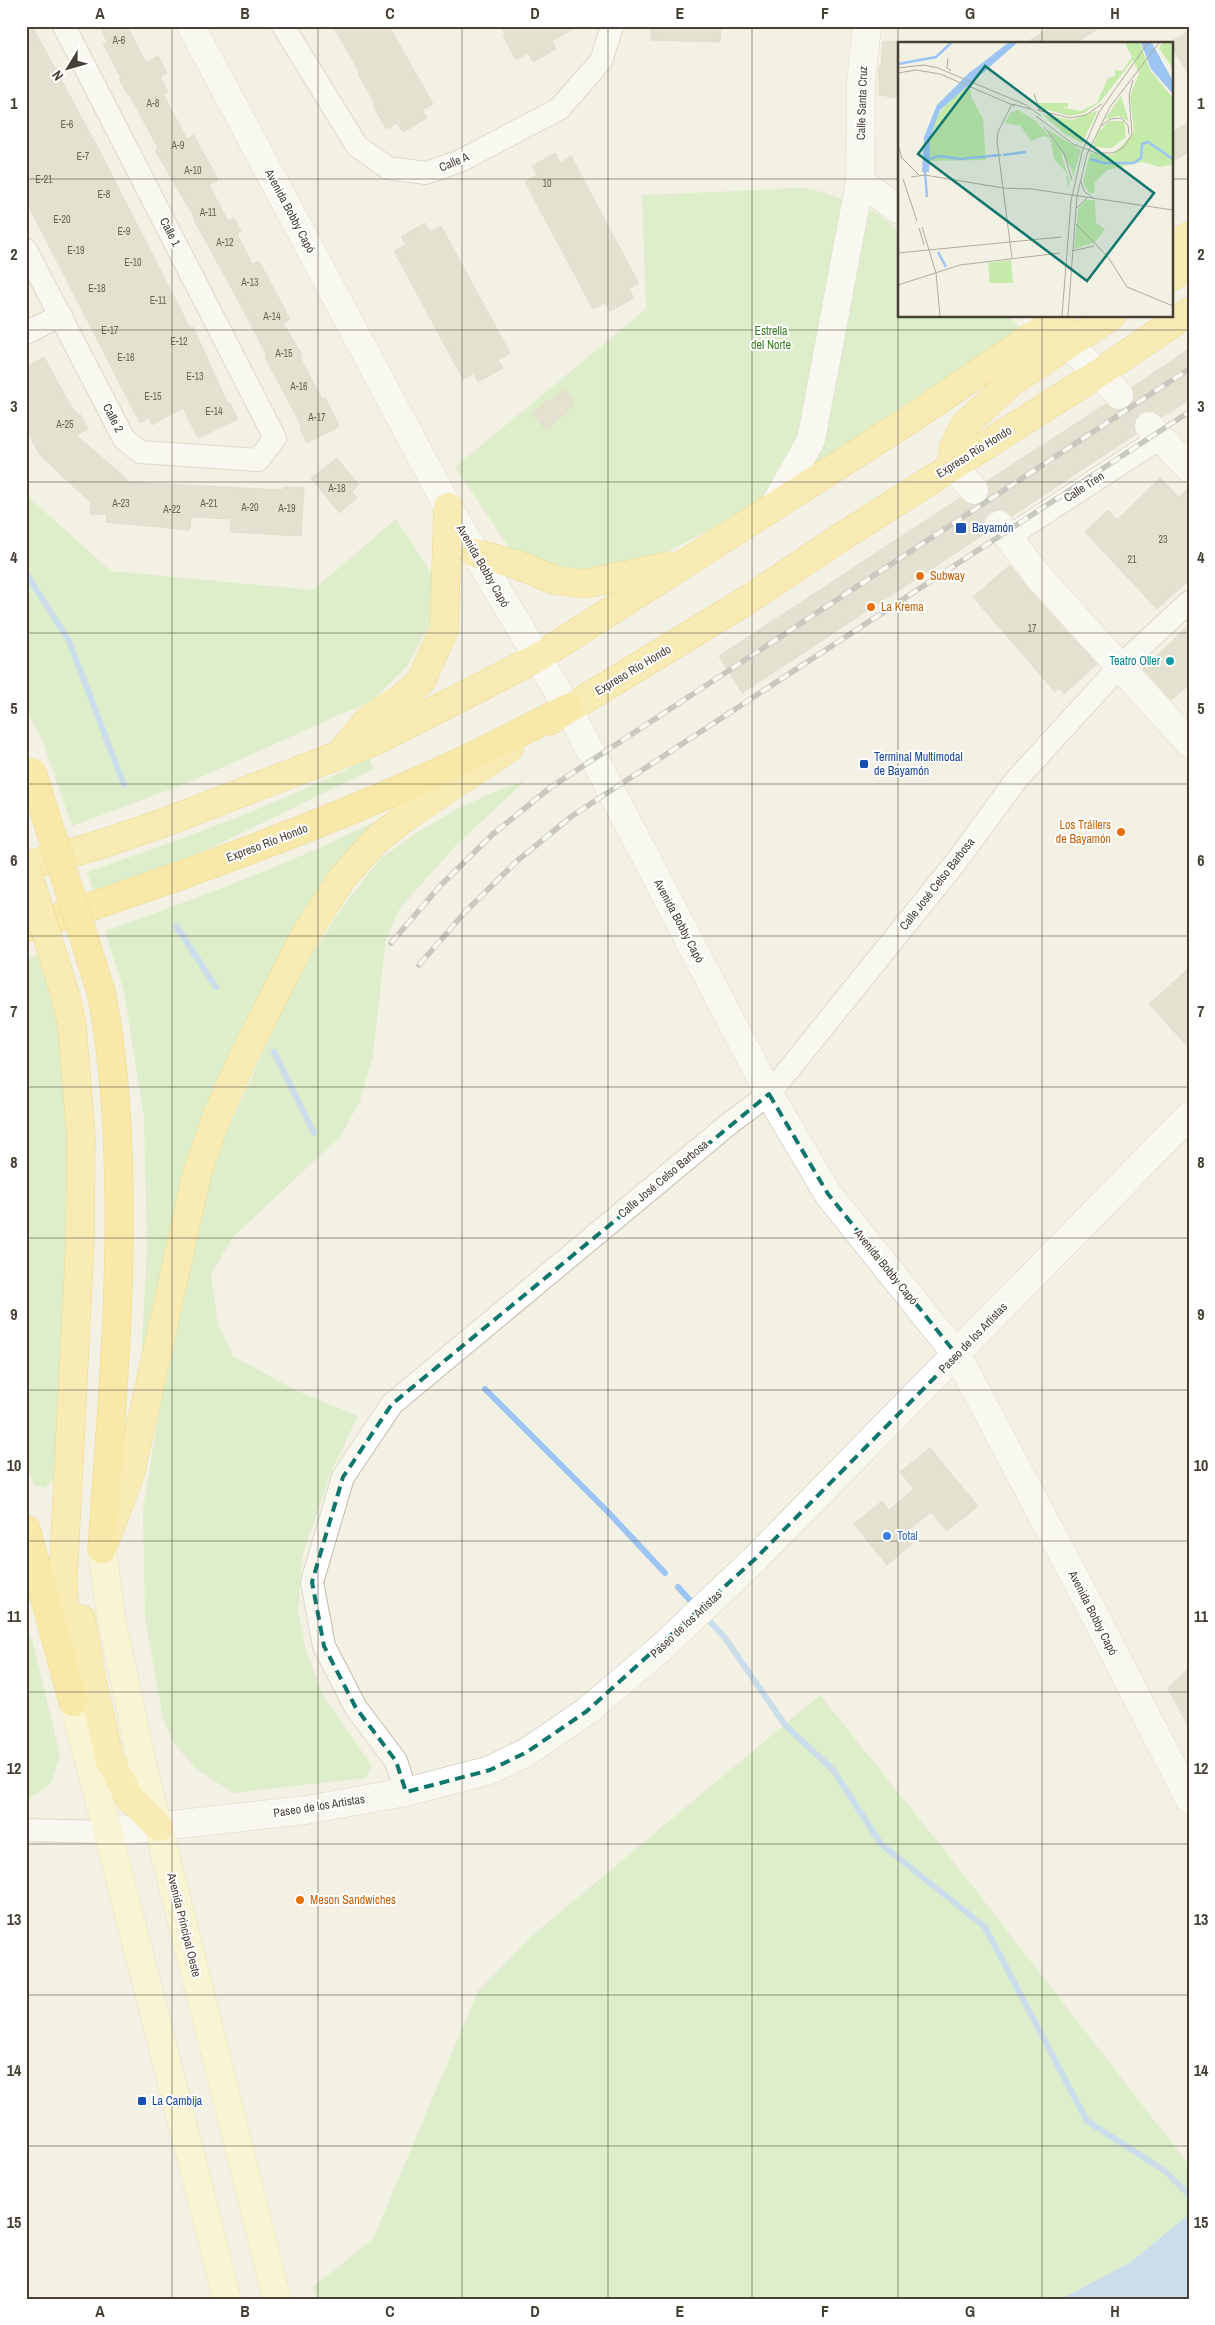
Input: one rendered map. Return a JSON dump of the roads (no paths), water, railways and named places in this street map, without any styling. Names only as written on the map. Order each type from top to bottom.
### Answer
[{"type":"highway","points":[[1172,246],[1189,236]]},
{"type":"highway","points":[[1172,277],[1189,266]]},
{"type":"highway","name":"Expreso Río Hondo","points":[[26,928],[110,901],[258,848],[445,769],[568,708],[620,679],[749,599],[952,465],[1099,373],[1189,312]]},
{"type":"highway","points":[[952,465],[954,447],[965,425],[1010,382],[1108,318]]},
{"type":"highway","points":[[73,1702],[66,1638],[63,1579],[80,1242],[81,1136],[72,1025],[66,998],[26,866],[102,844],[160,824],[340,755],[374,741],[536,658],[908,420],[1048,319]]},
{"type":"highway","points":[[340,755],[370,718],[401,699],[421,681],[444,630],[448,507]]},
{"type":"highway","points":[[475,553],[518,565],[554,580],[584,584],[685,563]]},
{"type":"highway","points":[[102,1549],[130,1474],[197,1173],[217,1116],[244,1055],[306,933],[343,877],[377,839],[411,813],[568,708]]},
{"type":"highway","points":[[29,767],[100,992],[110,1034],[112,1054],[119,1191],[118,1296],[102,1549]]},
{"type":"highway","points":[[70,1440],[77,1518],[83,1638],[92,1686],[110,1761],[119,1780],[130,1798],[160,1827]]},
{"type":"highway","points":[[27,1543],[73,1702]]},
{"type":"main road","name":"Avenida Principal Oeste","points":[[102,1549],[111,1617],[127,1698],[277,2299]]},
{"type":"main road","points":[[73,1702],[227,2299]]},
{"type":"street","name":"Calle 1","points":[[64,26],[275,438]]},
{"type":"street","name":"Avenida Bobby Capó","points":[[191,26],[448,507],[536,658],[568,708],[769,1094],[828,1194],[957,1355],[1091,1608],[1189,1800]]},
{"type":"street","name":"Calle A","points":[[283,26],[357,146],[388,168],[426,173],[460,161],[559,109],[601,61],[612,26]]},
{"type":"street","name":"Calle Santa Cruz","points":[[774,506],[811,440],[860,181],[861,82],[867,26]]},
{"type":"street","points":[[860,181],[898,209]]},
{"type":"street","name":"Calle 2","points":[[26,250],[124,439],[140,452],[258,460],[275,438]]},
{"type":"street","points":[[26,333],[61,315]]},
{"type":"street","points":[[1048,319],[1067,345],[1099,373],[1119,395]]},
{"type":"street","points":[[1154,432],[1189,468]]},
{"type":"street","name":"Calle Tren","points":[[1004,531],[1154,432]]},
{"type":"street","points":[[952,465],[974,490]]},
{"type":"street","points":[[1004,531],[1038,576],[1189,743]]},
{"type":"street","name":"Calle José Celso Barbosa","points":[[406,1792],[396,1761],[356,1708],[324,1646],[312,1582],[343,1476],[392,1404],[722,1129],[769,1094],[956,862],[1016,780],[1120,666],[1189,602]]},
{"type":"street","name":"Paseo de los Artistas","points":[[26,1830],[108,1832],[306,1810],[406,1792],[490,1770],[527,1752],[587,1711],[660,1649],[756,1559],[1189,1116]]},
{"type":"water","points":[[1189,2214],[1189,2299],[1061,2299],[1131,2262]]},
{"type":"waterway","points":[[26,573],[69,641],[124,785]]},
{"type":"waterway","points":[[176,926],[216,987]]},
{"type":"waterway","points":[[274,1052],[314,1133]]},
{"type":"waterway","points":[[485,1389],[608,1512],[665,1573]]},
{"type":"waterway","points":[[678,1587],[696,1607]]},
{"type":"waterway","points":[[705,1616],[725,1638],[785,1725],[833,1770],[881,1844],[985,1927],[1087,2121],[1165,2171],[1189,2195]]},
{"type":"tunnel","points":[[1119,395],[1149,426]]},
{"type":"tunnel","points":[[974,490],[999,525]]},
{"type":"railway","points":[[391,943],[440,886],[493,834],[551,787],[1189,369]]},
{"type":"railway","points":[[419,965],[466,911],[517,861],[572,816],[1189,412]]},
{"type":"place","name":"Bayamón","points":[[961,528]]},
{"type":"place","name":"Subway","points":[[920,576]]},
{"type":"place","name":"La Krema","points":[[871,607]]},
{"type":"place","name":"Teatro Oller","points":[[1170,661]]},
{"type":"place","name":"Terminal Multimodal de Bayamón","points":[[864,764]]},
{"type":"place","name":"Los Tráilers de Bayamón","points":[[1121,832]]},
{"type":"place","name":"Total","points":[[887,1536]]},
{"type":"place","name":"Meson Sandwiches","points":[[300,1900]]},
{"type":"place","name":"La Cambija","points":[[142,2101]]},
{"type":"park label","name":"Estrella del Norte","points":[[771,338]]}]
